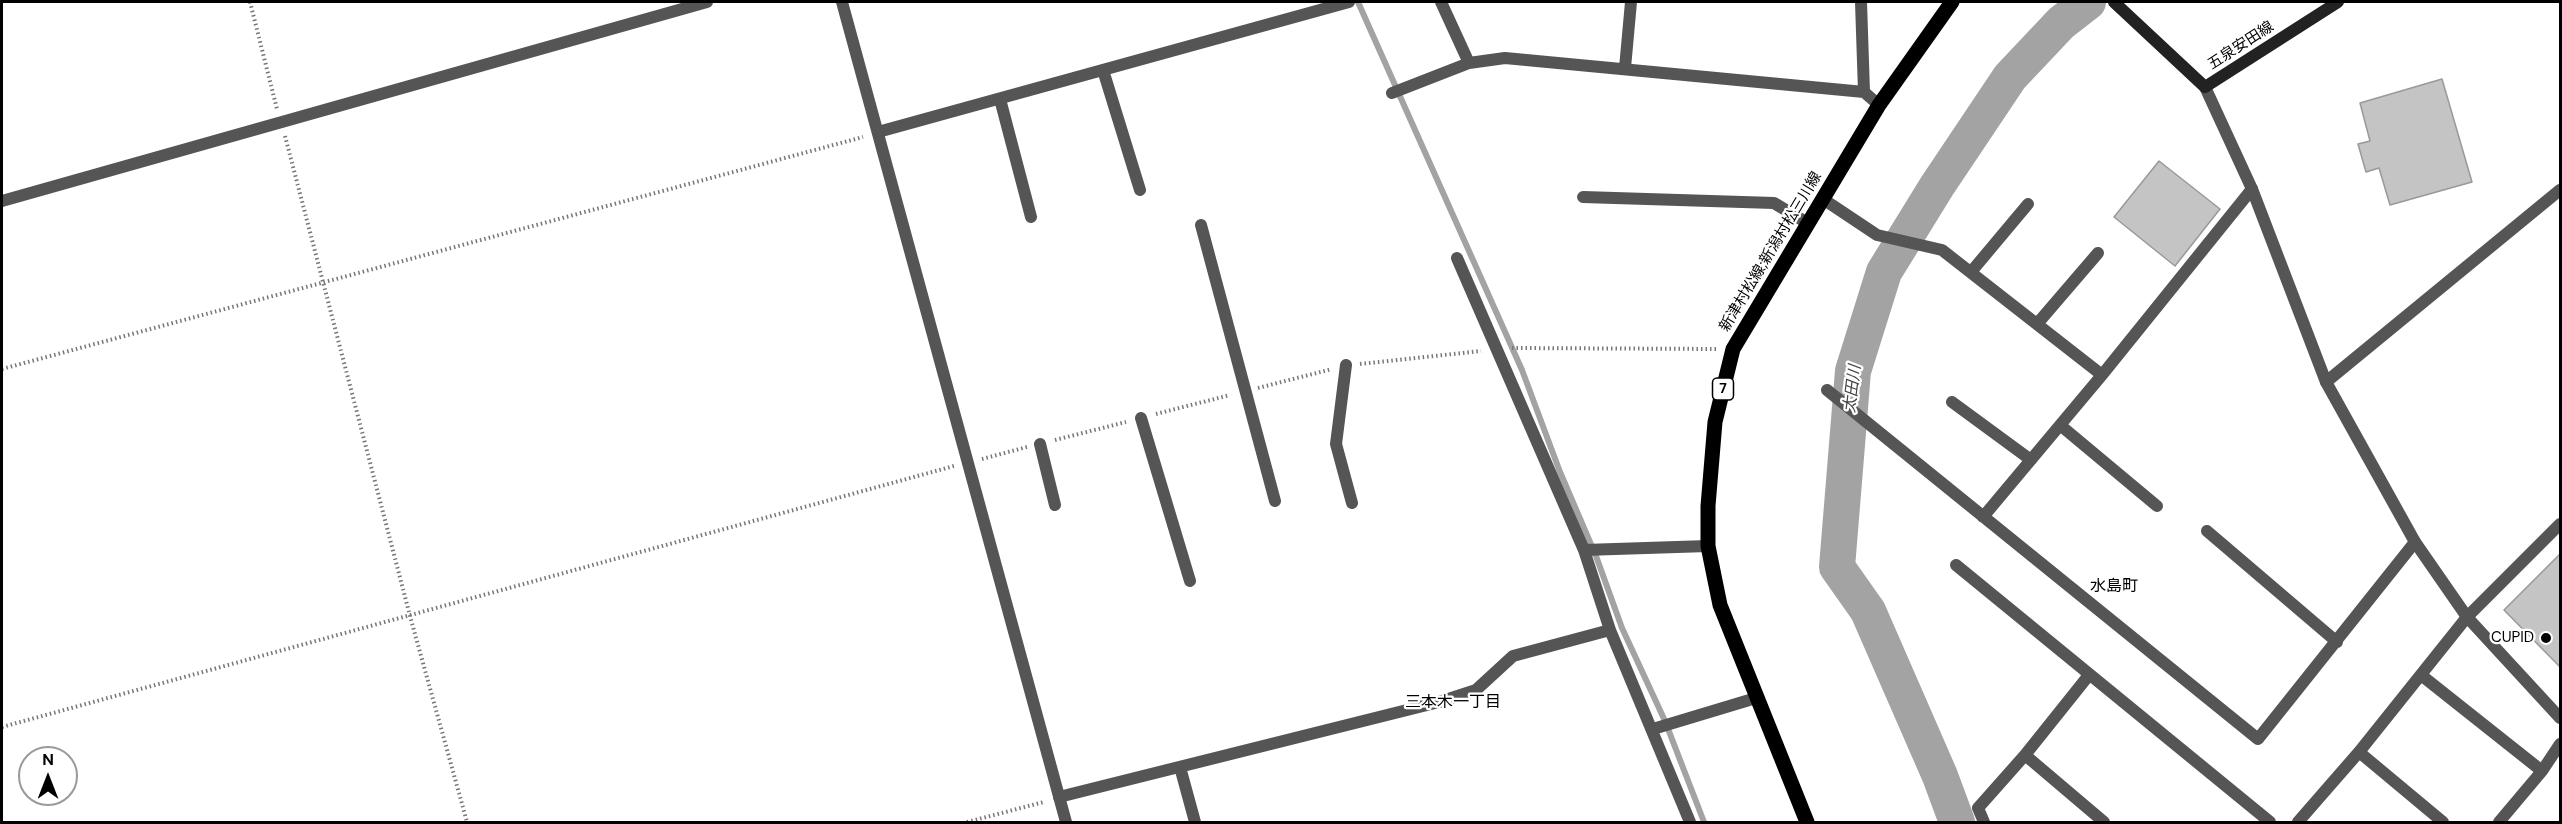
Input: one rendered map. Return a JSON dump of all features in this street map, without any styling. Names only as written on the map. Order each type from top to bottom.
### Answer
[{"type":"main road","name":"新津村松線;新潟村松三川線","points":[[1807,822],[1720,605],[1708,546],[1708,507],[1714,422],[1734,349],[1879,105],[1952,2]]},
{"type":"main road","name":"五泉安田線","points":[[2115,2],[2205,87],[2338,2]]},
{"type":"street","points":[[2,201],[707,2]]},
{"type":"street","points":[[842,2],[1066,822]]},
{"type":"street","points":[[878,132],[1349,2]]},
{"type":"street","points":[[1441,2],[1469,63]]},
{"type":"street","points":[[1624,68],[1631,2]]},
{"type":"street","points":[[1861,2],[1864,92]]},
{"type":"street","points":[[1392,93],[1469,63],[1505,58],[1864,92],[1879,105]]},
{"type":"street","points":[[1103,70],[1140,190]]},
{"type":"street","points":[[2205,87],[2252,189],[2326,382],[2415,542],[2467,617],[2560,718]]},
{"type":"street","points":[[1000,99],[1031,217]]},
{"type":"street","points":[[1983,517],[2102,375],[2252,189]]},
{"type":"street","points":[[2326,382],[2560,190]]},
{"type":"street","points":[[1583,197],[1774,203],[1809,224]]},
{"type":"street","points":[[1824,199],[1877,235],[1942,250],[2102,375]]},
{"type":"street","points":[[1971,272],[2028,204]]},
{"type":"street","points":[[1201,225],[1275,501]]},
{"type":"street","points":[[2037,324],[2098,253]]},
{"type":"street","points":[[1457,258],[1584,550],[1610,630],[1690,822]]},
{"type":"street","points":[[1346,365],[1336,444],[1352,503]]},
{"type":"street","points":[[1827,390],[2258,739],[2415,542]]},
{"type":"street","points":[[1952,402],[2031,460]]},
{"type":"street","points":[[1141,418],[1190,581]]},
{"type":"street","points":[[2060,425],[2157,507]]},
{"type":"street","points":[[1040,444],[1055,506]]},
{"type":"street","points":[[2298,822],[2359,752],[2467,617],[2560,524]]},
{"type":"street","points":[[2207,531],[2337,642]]},
{"type":"street","points":[[1584,550],[1708,546]]},
{"type":"street","points":[[1956,565],[2270,822]]},
{"type":"street","points":[[1059,797],[1448,699],[1476,690],[1514,656],[1610,630]]},
{"type":"street","points":[[1984,822],[1978,807],[2025,755],[2089,675]]},
{"type":"street","points":[[2421,675],[2542,771]]},
{"type":"street","points":[[1653,729],[1756,698]]},
{"type":"street","points":[[2499,822],[2542,771],[2560,744]]},
{"type":"street","points":[[2359,752],[2443,822]]},
{"type":"street","points":[[2025,755],[2098,820]]},
{"type":"street","points":[[1180,767],[1195,822]]},
{"type":"path","points":[[249,2],[467,822]]},
{"type":"path","points":[[2,369],[878,132]]},
{"type":"path","points":[[1505,348],[1734,349]]},
{"type":"path","points":[[2,727],[968,462]]},
{"type":"path","points":[[967,822],[1059,797]]},
{"type":"building","points":[[2442,79],[2472,182],[2390,205],[2379,168],[2366,172],[2358,144],[2370,141],[2360,103]]},
{"type":"building","points":[[2159,161],[2220,209],[2175,266],[2114,217]]},
{"type":"building","name":"CUPID","points":[[2560,554],[2560,667],[2504,610]]},
{"type":"waterway","points":[[1358,2],[1522,370],[1622,628],[1665,721],[1704,822]]},
{"type":"waterway","name":"太田川","points":[[1957,822],[1940,776],[1868,611],[1837,567],[1853,371],[1884,272],[1937,186],[2010,77],[2061,23],[2088,2]]},
{"type":"place","name":"CUPID","points":[[2546,638]]},
{"type":"district","name":"水島町","points":[[2114,587]]},
{"type":"district","name":"三本木一丁目","points":[[1453,703]]}]
